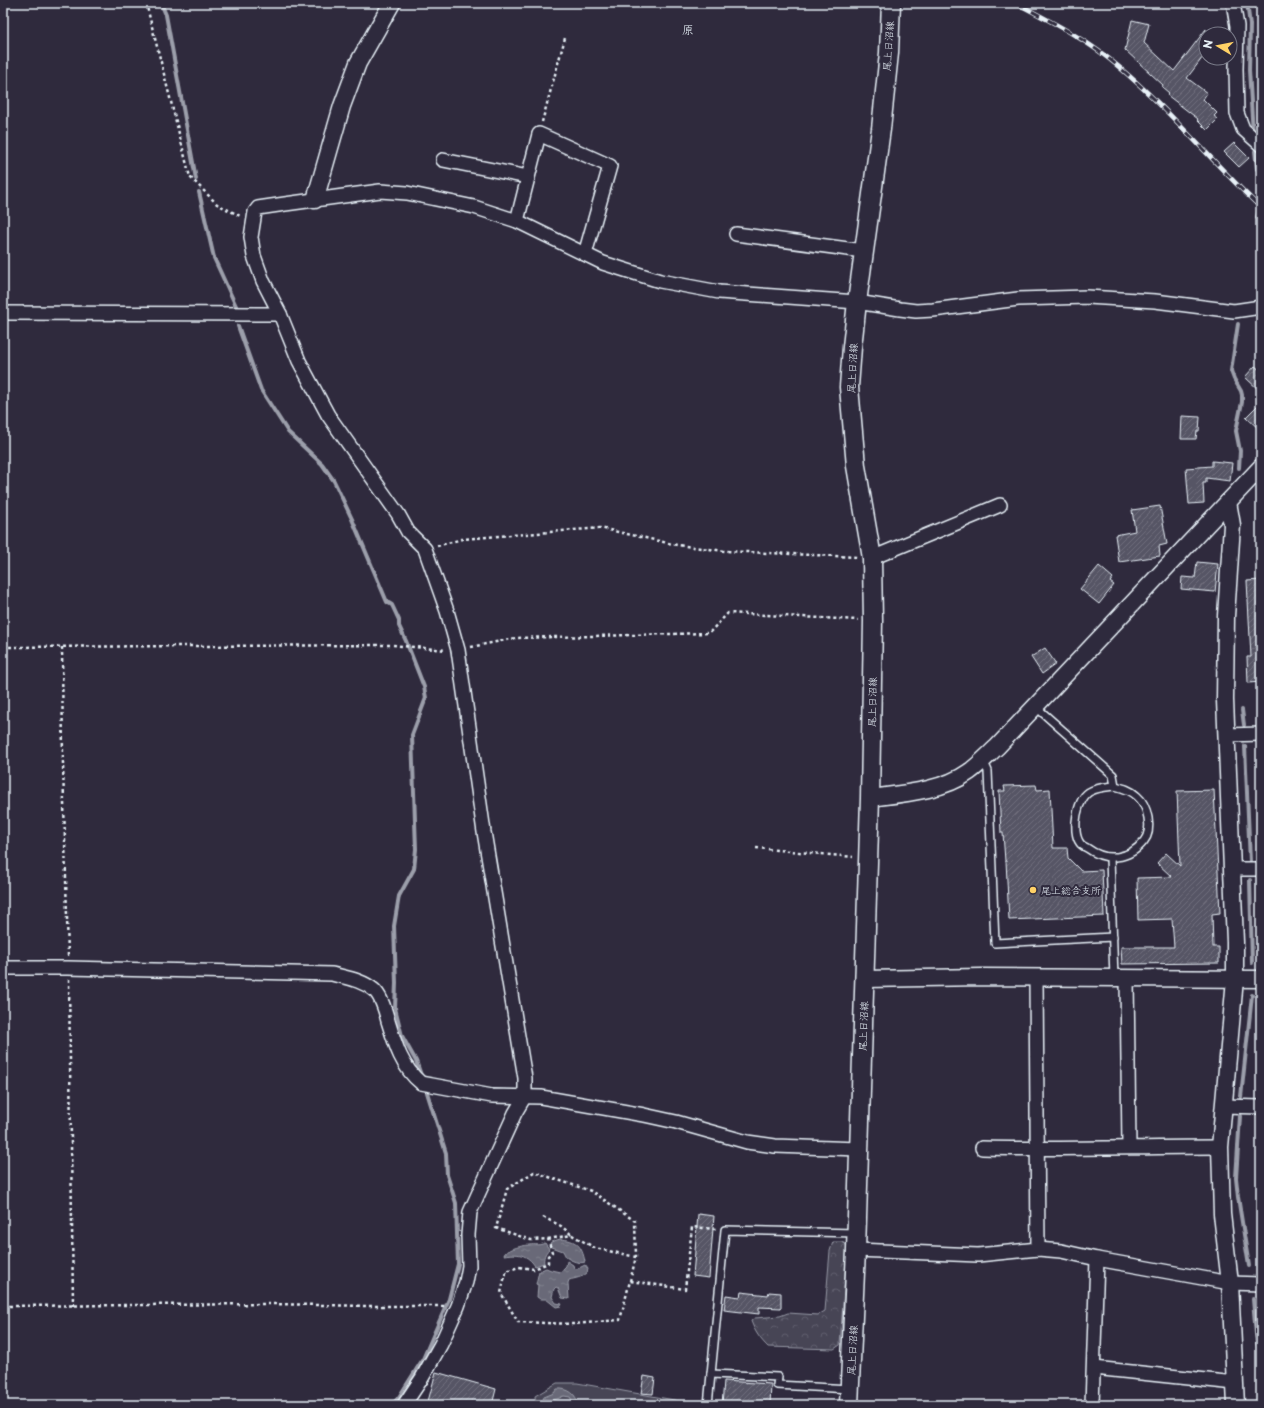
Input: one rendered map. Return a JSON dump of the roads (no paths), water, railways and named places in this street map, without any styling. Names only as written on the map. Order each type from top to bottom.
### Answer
[{"type":"main road","name":"尾上日沼線","points":[[849,1397],[865,979],[873,621],[872,558],[856,466],[849,387],[852,346],[863,251],[881,129],[889,53],[891,3]]},
{"type":"street","points":[[315,200],[342,106],[358,63],[392,3]]},
{"type":"street","points":[[1233,3],[1237,26],[1237,113],[1243,129],[1261,145]]},
{"type":"street","points":[[517,222],[539,134],[610,166],[585,254]]},
{"type":"street","points":[[443,160],[528,177]]},
{"type":"street","points":[[404,1405],[422,1378],[458,1306],[466,1282],[469,1266],[468,1235],[470,1212],[524,1096],[525,1078],[484,832],[458,650],[443,599],[425,549],[408,532],[398,514],[328,415],[300,361],[280,314],[263,281],[254,256],[251,237],[255,212],[258,208],[380,191],[408,193],[474,207],[517,222],[603,263],[660,281],[719,292],[857,302],[916,311],[1018,299],[1087,296],[1155,301],[1234,311],[1261,307]]},
{"type":"street","points":[[736,234],[863,251]]},
{"type":"street","points":[[3,313],[280,314]]},
{"type":"street","points":[[870,798],[907,793],[953,781],[968,772],[982,760],[1035,706],[1261,467]]},
{"type":"street","points":[[1228,502],[1232,525],[1228,575],[1225,700],[1233,869],[1235,979],[1220,1147],[1222,1214],[1230,1283],[1236,1405]]},
{"type":"street","points":[[872,558],[1000,504]]},
{"type":"street","points":[[1227,735],[1261,734]]},
{"type":"street","points":[[1233,869],[1261,869]]},
{"type":"street","points":[[3,968],[332,974],[357,980],[376,991],[402,1060],[413,1076],[421,1083],[492,1096],[541,1097],[650,1116],[747,1142],[775,1146],[859,1149]]},
{"type":"street","points":[[1036,977],[1036,1149],[1038,1249]]},
{"type":"street","points":[[865,979],[1036,977],[1121,979],[1261,979]]},
{"type":"street","points":[[1121,979],[1129,1147]]},
{"type":"street","points":[[1223,1106],[1261,1107]]},
{"type":"street","points":[[982,1148],[1036,1149],[1220,1147]]},
{"type":"street","points":[[856,1242],[978,1255],[1038,1249],[1061,1251],[1230,1283],[1261,1284]]},
{"type":"street","points":[[1092,1405],[1097,1259]]},
{"type":"street","points":[[1094,1368],[1235,1383]]},
{"type":"lane","points":[[1035,706],[1113,775],[1115,786]]},
{"type":"lane","points":[[982,760],[988,771],[995,943],[1113,937]]},
{"type":"lane","points":[[1115,786],[1128,790],[1138,796],[1146,809],[1148,820],[1147,837],[1140,846],[1126,856],[1110,858],[1095,854],[1080,843],[1076,834],[1076,815],[1082,801],[1090,791],[1115,786]]},
{"type":"lane","points":[[1110,858],[1113,937],[1121,979]]},
{"type":"lane","points":[[708,1405],[725,1230],[856,1242]]},
{"type":"lane","points":[[711,1374],[778,1377],[778,1385],[849,1397]]},
{"type":"water","points":[[560,1239],[577,1244],[582,1251],[585,1262],[583,1263],[570,1260],[566,1257],[563,1251],[552,1247],[550,1244],[551,1242]]},
{"type":"water","points":[[545,1243],[549,1249],[546,1252],[544,1263],[535,1266],[529,1259],[522,1255],[504,1255],[508,1251],[522,1246]]},
{"type":"water","points":[[567,1261],[573,1265],[574,1268],[577,1269],[585,1265],[588,1269],[587,1273],[583,1276],[569,1280],[569,1299],[562,1298],[558,1288],[556,1287],[554,1289],[552,1297],[556,1303],[562,1304],[561,1306],[556,1307],[546,1299],[540,1299],[537,1297],[538,1285],[536,1284],[539,1271],[546,1268],[560,1272],[566,1266]]},
{"type":"water","points":[[557,1389],[571,1392],[576,1398],[578,1405],[575,1405],[570,1397],[564,1396],[551,1400],[543,1399],[544,1397],[554,1393]]},
{"type":"waterway","points":[[161,3],[166,15],[196,179]]},
{"type":"waterway","points":[[1247,3],[1250,25],[1249,70],[1253,134]]},
{"type":"waterway","points":[[1255,151],[1257,169]]},
{"type":"waterway","points":[[199,192],[214,258],[236,306]]},
{"type":"waterway","points":[[1257,218],[1258,213]]},
{"type":"waterway","points":[[1238,324],[1231,371],[1242,395],[1236,431],[1240,451],[1239,468]]},
{"type":"waterway","points":[[238,326],[261,390],[288,432],[322,464],[334,481],[352,519],[387,602],[392,605],[399,620],[399,626],[424,687],[426,698],[412,735],[416,849],[414,869],[399,896],[394,926],[396,983],[395,1008],[402,1036],[416,1061],[422,1078]]},
{"type":"waterway","points":[[1242,710],[1244,725]]},
{"type":"waterway","points":[[1245,746],[1250,862]]},
{"type":"waterway","points":[[1250,880],[1252,963]]},
{"type":"waterway","points":[[1241,1097],[1252,995]]},
{"type":"waterway","points":[[392,1405],[399,1397],[423,1359],[449,1299],[458,1264],[456,1203],[447,1175],[446,1153],[425,1086]]},
{"type":"waterway","points":[[1240,1116],[1236,1178],[1249,1266]]},
{"type":"waterway","points":[[1253,1299],[1256,1335],[1261,1363]]},
{"type":"railway","points":[[1016,3],[1056,24],[1095,48],[1119,67],[1156,101],[1261,208]]},
{"type":"place","name":"尾上総合支所","points":[[1033,890]]},
{"type":"district","name":"原","points":[[688,30]]}]
